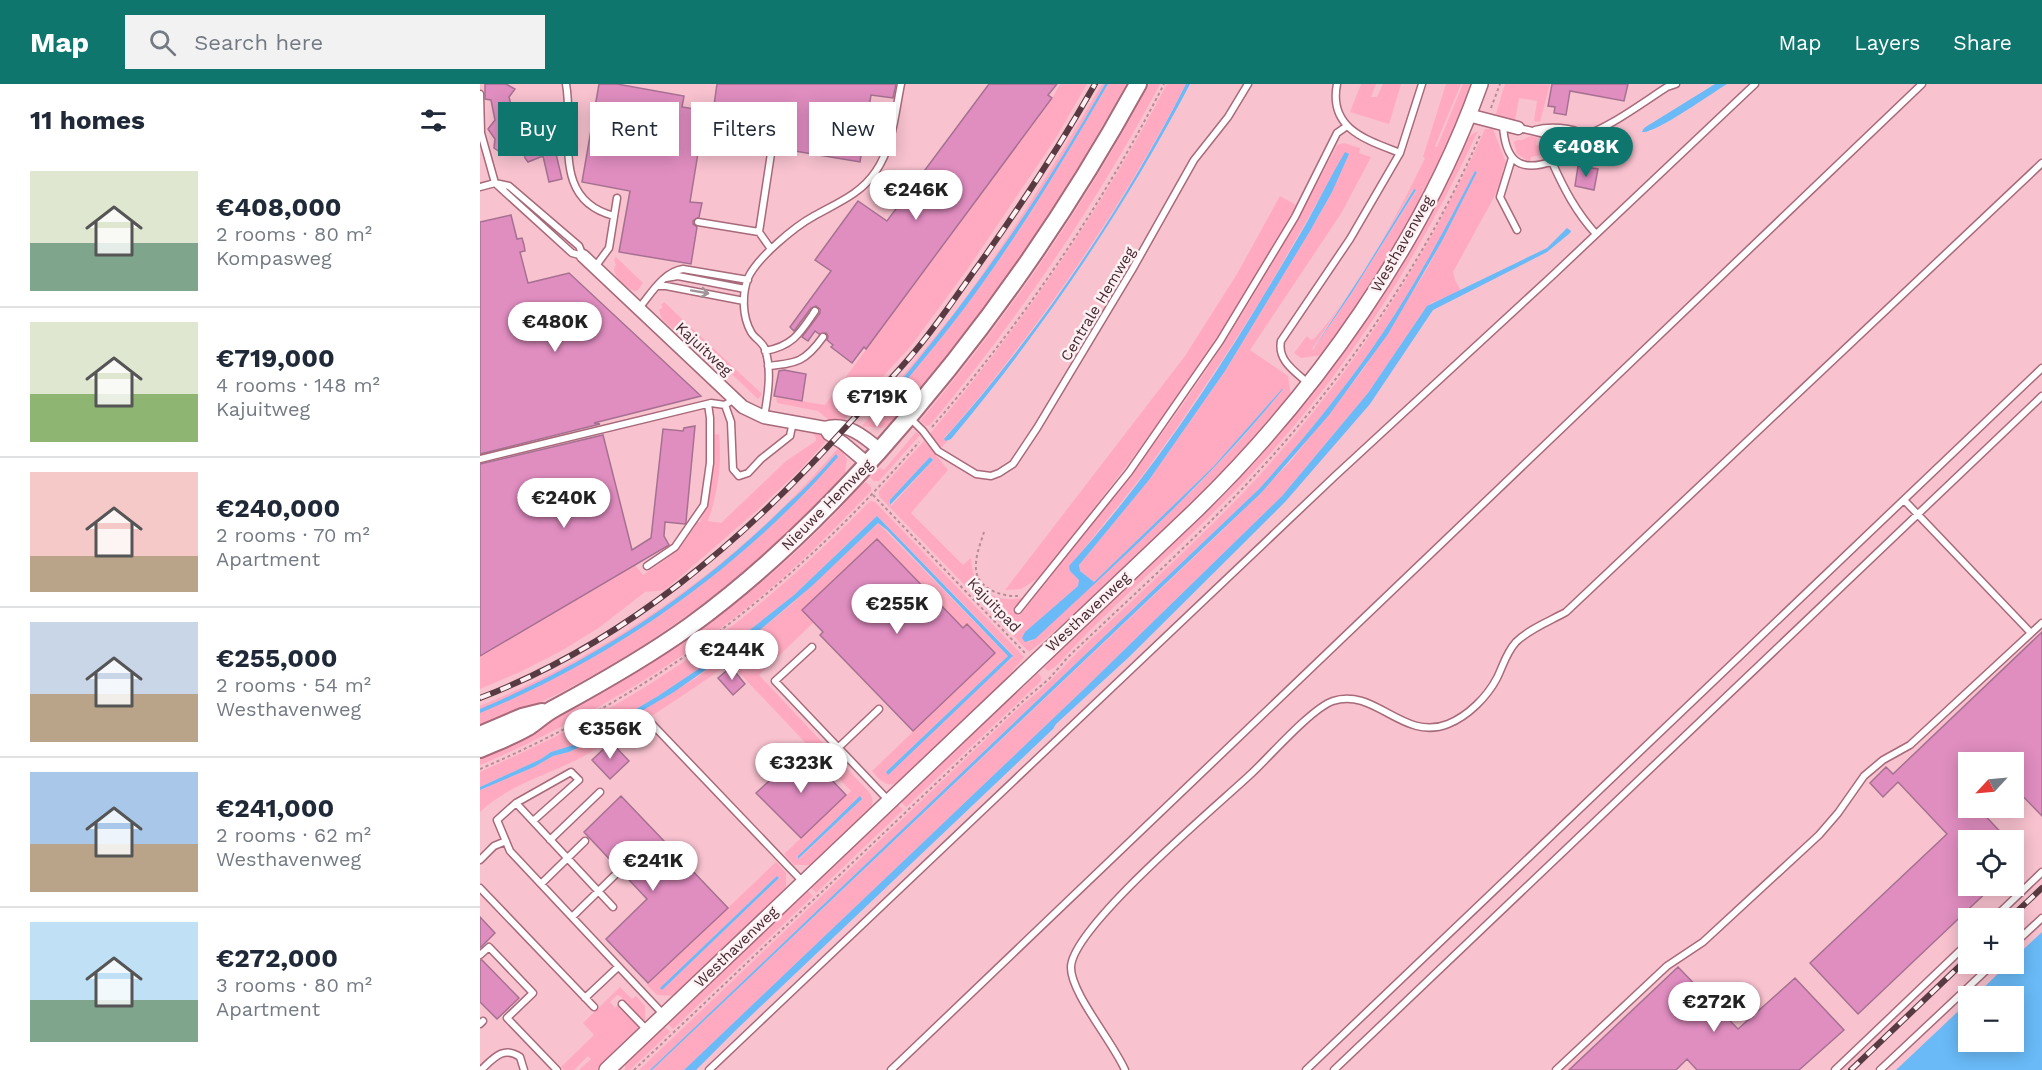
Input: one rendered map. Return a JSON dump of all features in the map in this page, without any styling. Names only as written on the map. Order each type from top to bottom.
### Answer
[{"type":"main road","name":"Nieuwe Hemweg","points":[[480,749],[527,728],[551,710],[639,660],[719,604],[797,537],[909,418],[978,333],[1023,272],[1097,157],[1138,84]]},
{"type":"main road","name":"Nieuwe Hemweg","points":[[480,735],[522,717],[551,710]]},
{"type":"street","name":"Westhavenweg","points":[[607,1070],[1217,489],[1259,445],[1344,338],[1392,264],[1440,177],[1480,84]]},
{"type":"street","points":[[1468,115],[1518,128]]},
{"type":"street","name":"Kajuitweg","points":[[583,256],[639,308],[730,402],[764,417],[825,428],[833,425],[861,433],[880,450]]},
{"type":"street","name":"Kajuitweg","points":[[825,428],[829,434],[868,464]]},
{"type":"lane","points":[[566,84],[568,143],[574,184],[580,196],[598,212],[614,216]]},
{"type":"lane","points":[[764,417],[768,395],[768,366],[765,346],[751,333],[745,313],[747,280],[758,261],[771,249],[811,218],[852,195],[875,173],[890,141],[901,84]]},
{"type":"lane","name":"Centrale Hemweg","points":[[909,418],[923,431],[938,451],[969,471],[983,476],[999,473],[1013,464],[1132,270],[1194,160],[1228,117],[1248,84]]},
{"type":"lane","points":[[1337,84],[1337,105],[1347,126],[1358,136],[1400,153]]},
{"type":"lane","points":[[1309,384],[1285,362],[1280,352],[1281,341],[1350,238],[1400,153],[1422,84]]},
{"type":"lane","points":[[1518,128],[1535,130],[1545,136],[1577,138],[1598,130],[1667,87],[1676,84]]},
{"type":"lane","points":[[709,1070],[1335,476],[1755,84]]},
{"type":"lane","points":[[891,1070],[1922,84]]},
{"type":"lane","points":[[480,94],[481,133],[495,183],[572,253],[583,256]]},
{"type":"lane","points":[[1503,125],[1506,146],[1512,158],[1521,165],[1529,167],[1552,162],[1571,153],[1584,135]]},
{"type":"lane","points":[[1018,610],[1129,472],[1220,341],[1295,217],[1335,136],[1339,130],[1347,126]]},
{"type":"lane","points":[[771,156],[759,232],[771,249]]},
{"type":"lane","points":[[1512,158],[1500,197],[1516,230]]},
{"type":"lane","points":[[1552,162],[1570,201],[1596,234]]},
{"type":"lane","points":[[1125,1070],[1119,1055],[1076,991],[1071,976],[1072,959],[1075,951],[1105,913],[1199,819],[1250,775],[1314,712],[1333,701],[1359,700],[1418,727],[1429,728],[1448,724],[1464,715],[1490,688],[1504,659],[1515,643],[1566,612],[2042,163]]},
{"type":"lane","points":[[480,187],[495,183],[508,186],[579,246],[583,256]]},
{"type":"lane","points":[[594,267],[609,248],[617,198]]},
{"type":"lane","points":[[698,222],[759,232]]},
{"type":"lane","points":[[639,308],[672,272],[683,269],[747,280]]},
{"type":"lane","points":[[663,280],[678,276],[745,289]]},
{"type":"lane","points":[[657,286],[744,301]]},
{"type":"lane","points":[[765,351],[781,348],[789,343],[798,335],[815,311]]},
{"type":"lane","points":[[768,366],[801,361],[823,337]]},
{"type":"lane","points":[[1306,1070],[2042,368]]},
{"type":"lane","points":[[1334,1070],[2042,396]]},
{"type":"lane","points":[[480,459],[708,404],[730,402],[733,469],[739,476],[748,473],[761,459],[790,436],[793,422]]},
{"type":"lane","points":[[647,566],[675,547],[704,505],[710,463],[708,404]]},
{"type":"lane","points":[[1904,500],[2031,633]]},
{"type":"lane","points":[[1556,1070],[1666,966],[1703,942],[1819,835],[1864,776],[1883,760],[1910,745],[2042,623]]},
{"type":"lane","points":[[812,647],[776,681],[889,802]]},
{"type":"lane","points":[[838,748],[879,709]]},
{"type":"lane","points":[[652,724],[804,882]]},
{"type":"lane","points":[[533,821],[579,780],[571,772],[516,803],[498,820],[506,841],[510,851],[664,1015]]},
{"type":"lane","points":[[550,840],[600,792]]},
{"type":"lane","points":[[516,803],[613,907]]},
{"type":"lane","points":[[480,860],[494,846],[506,841]]},
{"type":"lane","points":[[541,884],[585,841]]},
{"type":"lane","points":[[2004,908],[2042,872]]},
{"type":"lane","points":[[572,917],[617,873]]},
{"type":"lane","points":[[480,888],[594,1007]]},
{"type":"lane","points":[[2024,935],[2042,918]]},
{"type":"lane","points":[[480,955],[489,947],[533,993],[507,1018],[557,1070]]},
{"type":"lane","points":[[1835,1070],[1958,953]]},
{"type":"lane","points":[[585,998],[618,967]]},
{"type":"lane","points":[[1880,1070],[1982,974]]},
{"type":"lane","points":[[622,1004],[648,1031]]},
{"type":"lane","points":[[481,1070],[498,1054],[510,1051],[520,1057],[524,1070]]},
{"type":"path","points":[[1486,120],[1500,84]]},
{"type":"path","name":"Kajuitpad","points":[[873,494],[1034,663]]},
{"type":"path","points":[[984,532],[976,566],[983,584],[995,592],[1010,596],[1033,590]]},
{"type":"shaded area","points":[[1060,84],[1087,84],[1054,141],[969,267],[911,346],[852,410],[843,423],[829,420],[818,411],[777,403],[776,397],[825,405],[1052,99]]},
{"type":"shaded area","points":[[1102,84],[1105,84],[1080,128],[1026,214],[997,256],[937,337],[872,415],[872,418],[874,419],[936,344],[994,267],[1053,177],[1108,84],[1126,84],[1048,217],[990,301],[927,383],[893,422],[883,428],[862,426],[966,297],[1037,192]]},
{"type":"shaded area","points":[[1149,84],[1160,84],[1082,218],[994,344],[930,425],[926,426],[920,421],[984,341],[1044,259],[1099,173]]},
{"type":"shaded area","points":[[1167,84],[1186,84],[1152,147],[1114,209],[1054,299],[990,384],[944,438],[947,441],[941,448],[929,435],[996,352],[1058,266],[1115,177]]},
{"type":"shaded area","points":[[1361,84],[1376,84],[1371,97],[1377,97],[1383,84],[1401,84],[1389,124],[1350,112]]},
{"type":"shaded area","points":[[1446,84],[1461,84],[1435,146],[1437,147],[1463,84],[1473,84],[1425,190],[1367,292],[1322,355],[1301,358],[1294,353],[1307,336],[1311,340],[1314,339],[1345,300],[1313,350],[1416,191],[1413,189],[1378,247],[1414,181],[1425,158],[1423,157]]},
{"type":"shaded area","points":[[1505,84],[1550,84],[1540,122],[1534,121],[1537,101],[1519,98],[1515,120],[1496,114]]},
{"type":"shaded area","points":[[1485,129],[1493,129],[1506,163],[1502,172],[1505,173],[1504,179],[1453,272],[1461,291],[1431,303],[1425,309],[1368,393],[1282,496],[1083,690],[684,1070],[652,1070],[1225,528],[1290,462],[1363,370],[1427,269],[1477,171],[1419,275],[1382,334],[1323,414],[1259,489],[680,1042],[650,1070],[639,1070],[1023,704],[1047,684],[1218,519],[1267,467],[1331,389],[1389,307],[1440,220]]},
{"type":"shaded area","points":[[1478,131],[1432,222],[1380,309],[1352,351],[1289,432],[1231,495],[1055,667],[1048,671],[1044,668],[1062,647],[1226,489],[1316,386],[1463,144]]},
{"type":"shaded area","points":[[1531,136],[1537,137],[1536,145],[1551,148],[1559,146],[1560,141],[1573,143],[1556,152],[1531,157],[1530,162],[1517,154],[1514,142]]},
{"type":"shaded area","points":[[1344,143],[1360,148],[1359,153],[1371,157],[1342,212],[1250,350],[1288,376],[1291,396],[1235,459],[1176,519],[1083,606],[1029,652],[879,496],[879,491],[924,441],[948,470],[911,513],[963,565],[971,558],[975,577],[986,591],[1002,598],[1022,598],[1012,611],[1019,616],[1142,460],[1202,376],[1263,279],[1337,145]],"holes":[[[1346,152],[1320,214],[1225,371],[1149,480],[1079,565],[1080,571],[1094,582],[1213,467],[1282,389],[1246,434],[1195,488],[1035,639],[1028,642],[1025,632],[1078,586],[1079,580],[1070,571],[1079,555],[1142,476],[1227,353],[1264,295]],[[930,457],[933,460],[891,506],[889,504]]]},
{"type":"shaded area","points":[[1280,196],[1296,205],[1240,304],[1209,352],[1143,445],[1037,579],[1021,589],[1005,590],[1185,356],[1237,274]]},
{"type":"shaded area","points":[[616,257],[643,283],[637,291],[626,286],[616,276],[614,260]]},
{"type":"shaded area","points":[[664,302],[762,394],[758,399],[720,363],[707,361],[662,319],[659,310],[663,307],[661,305]]},
{"type":"shaded area","points":[[916,432],[920,435],[879,481],[874,481],[870,477],[880,468],[884,470]]},
{"type":"shaded area","points":[[813,433],[829,438],[802,468],[754,513],[665,590],[645,592],[600,627],[563,650],[480,689],[480,656],[635,565],[643,575],[680,547],[697,522],[700,522],[707,501],[714,468],[713,435],[719,434],[719,467],[717,489],[708,521],[721,523],[786,461],[816,441]]},
{"type":"shaded area","points":[[839,447],[847,459],[845,473],[785,535],[716,594],[642,646],[603,670],[522,711],[480,729],[480,706],[580,658],[628,630],[675,598],[762,528],[802,489]]},
{"type":"shaded area","points":[[866,482],[871,487],[871,491],[826,537],[779,581],[710,636],[637,685],[599,707],[480,765],[480,755],[589,700],[693,636],[777,569]]},
{"type":"shaded area","points":[[870,501],[875,502],[1024,657],[1001,684],[899,783],[887,784],[872,771],[995,653],[967,624],[963,628],[877,539],[803,609],[814,622],[759,675],[868,791],[872,800],[870,810],[811,865],[794,865],[784,854],[851,791],[730,663],[677,700],[622,734],[571,763],[516,787],[491,802],[480,812],[480,790],[587,743],[696,678],[747,641],[795,601],[878,523],[1008,656],[886,772],[888,774],[977,688],[1012,658],[1012,654],[877,516],[794,595],[712,660],[658,696],[577,744],[551,752],[541,759],[480,787],[480,772],[588,720],[650,684],[709,644],[792,576]],"holes":[[[860,797],[862,799],[799,859],[798,856]]]},
{"type":"shaded area","points":[[1038,673],[1041,681],[906,807],[900,801],[1008,699]]},
{"type":"shaded area","points":[[897,804],[903,810],[816,893],[810,886]]},
{"type":"shaded area","points":[[776,862],[786,873],[786,890],[675,996],[657,995],[647,985]],"holes":[[[777,876],[779,878],[663,988],[661,988]]]},
{"type":"shaded area","points":[[807,890],[813,896],[673,1029],[667,1023]]},
{"type":"shaded area","points":[[620,987],[632,999],[636,996],[645,1006],[645,1020],[640,1019],[617,995],[610,1002],[615,1008],[619,1004],[637,1023],[638,1030],[597,1070],[579,1070],[591,1059],[588,1056],[574,1070],[564,1070],[561,1067],[594,1035],[583,1023]]},
{"type":"shaded area","points":[[664,1026],[670,1032],[630,1070],[625,1070],[625,1063]]},
{"type":"water","points":[[1105,84],[1108,84],[1067,154],[994,267],[936,345],[874,419],[872,418],[872,415],[937,337],[997,256],[1053,171]]},
{"type":"water","points":[[1186,84],[1190,84],[1137,178],[1080,268],[1018,355],[951,439],[946,441],[944,439],[1012,357],[1076,269],[1135,178]]},
{"type":"water","points":[[1715,84],[1727,84],[1659,127],[1642,132],[1644,128]]},
{"type":"water","points":[[1345,152],[1349,154],[1332,192],[1225,371],[1149,480],[1079,565],[1080,571],[1094,582],[1213,467],[1283,389],[1225,456],[1164,518],[1035,639],[1025,642],[1022,638],[1025,632],[1078,586],[1079,580],[1070,571],[1069,566],[1135,487],[1196,402],[1280,269]]},
{"type":"water","points":[[1475,171],[1477,172],[1442,241],[1388,334],[1329,415],[1261,493],[650,1070],[1259,489],[1323,414],[1382,334],[1431,254]]},
{"type":"water","points":[[1414,189],[1416,190],[1351,294],[1312,351],[1364,271]]},
{"type":"water","points":[[1567,228],[1571,231],[1570,233],[1547,252],[1433,310],[1370,404],[1285,502],[1129,657],[1056,724],[696,1070],[684,1070],[1083,690],[1282,496],[1368,393],[1427,306],[1547,248]]},
{"type":"water","points":[[836,454],[838,457],[800,498],[760,536],[674,606],[580,665],[480,713],[480,709],[563,670],[641,623],[678,597],[749,540]]},
{"type":"water","points":[[930,457],[933,460],[890,505],[890,500]]},
{"type":"water","points":[[877,516],[1013,656],[888,775],[886,772],[1008,656],[878,523],[813,585],[747,641],[674,692],[587,743],[480,790],[480,787],[541,759],[551,752],[577,744],[658,696],[712,660],[794,595]]},
{"type":"water","points":[[860,796],[862,799],[798,859],[798,856]]},
{"type":"water","points":[[777,876],[779,878],[662,990],[660,988]]},
{"type":"water","points":[[2042,932],[2042,1070],[1896,1070],[1958,1011],[1958,1052],[2024,1052],[2024,986],[1985,986],[1998,974],[2024,974],[2024,949]]},
{"type":"building","points":[[485,84],[506,84],[515,89],[509,97],[510,102],[498,102],[498,151],[494,148],[495,139],[488,129],[495,120],[491,100],[485,99]]},
{"type":"building","points":[[599,84],[617,84],[684,96],[682,107],[691,108],[691,156],[698,156],[690,202],[702,203],[699,217],[693,221],[697,227],[691,264],[619,252],[630,191],[582,182],[590,136],[590,156],[679,156],[679,102],[596,102]]},
{"type":"building","points":[[717,84],[896,84],[893,98],[871,95],[870,102],[809,102],[809,153],[797,151],[797,102],[714,102]]},
{"type":"building","points":[[989,84],[1057,84],[1048,95],[1052,98],[866,349],[864,347],[852,363],[831,347],[833,345],[827,340],[826,333],[819,334],[815,331],[808,341],[802,337],[820,313],[820,309],[816,306],[811,308],[794,331],[790,327],[831,271],[815,260],[858,201],[887,221]]},
{"type":"building","points":[[1552,84],[1628,84],[1624,101],[1570,91],[1566,115],[1554,113],[1555,107],[1548,106]]},
{"type":"building","points":[[525,156],[543,156],[528,162]]},
{"type":"building","points":[[543,156],[557,156],[562,179],[549,182]]},
{"type":"building","points":[[824,156],[861,156],[860,162]]},
{"type":"building","points":[[1578,166],[1598,169],[1594,190],[1575,186]]},
{"type":"building","points":[[511,215],[517,239],[522,238],[524,245],[525,251],[520,252],[528,283],[569,273],[701,396],[480,454],[480,222]]},
{"type":"building","points":[[779,371],[806,374],[802,401],[774,396]]},
{"type":"building","points":[[695,426],[686,522],[685,524],[665,522],[664,536],[669,545],[480,656],[480,464],[603,435],[632,550],[651,538],[663,429],[683,431],[684,428]]},
{"type":"building","points":[[877,539],[963,628],[967,624],[995,653],[913,731],[820,635],[823,632],[802,610]]},
{"type":"building","points":[[2042,632],[2042,816],[2024,797],[2024,752],[1958,752],[1958,818],[1987,818],[1999,830],[1958,830],[1958,896],[1982,896],[1970,908],[1958,908],[1958,919],[1858,1014],[1810,963],[1947,834],[1898,782],[1883,797],[1870,783],[1886,767],[1893,774]]},
{"type":"building","points":[[731,667],[745,684],[733,695],[718,678]]},
{"type":"building","points":[[611,742],[629,761],[610,779],[592,760]]},
{"type":"building","points":[[803,750],[846,795],[801,838],[756,793]]},
{"type":"building","points":[[621,796],[728,908],[648,983],[606,939],[647,899],[584,832]]},
{"type":"building","points":[[480,917],[495,933],[480,948]]},
{"type":"building","points":[[480,960],[519,998],[497,1019],[480,1002]]},
{"type":"building","points":[[1678,967],[1738,1029],[1795,978],[1844,1030],[1799,1070],[1697,1070],[1687,1059],[1676,1070],[1569,1070]]},
{"type":"railway","points":[[480,698],[533,675],[632,618],[723,549],[806,470],[905,363],[939,321],[1025,197],[1095,84]]},
{"type":"railway","points":[[2021,908],[2042,888]]},
{"type":"railway","points":[[1851,1070],[1958,968]]}]
